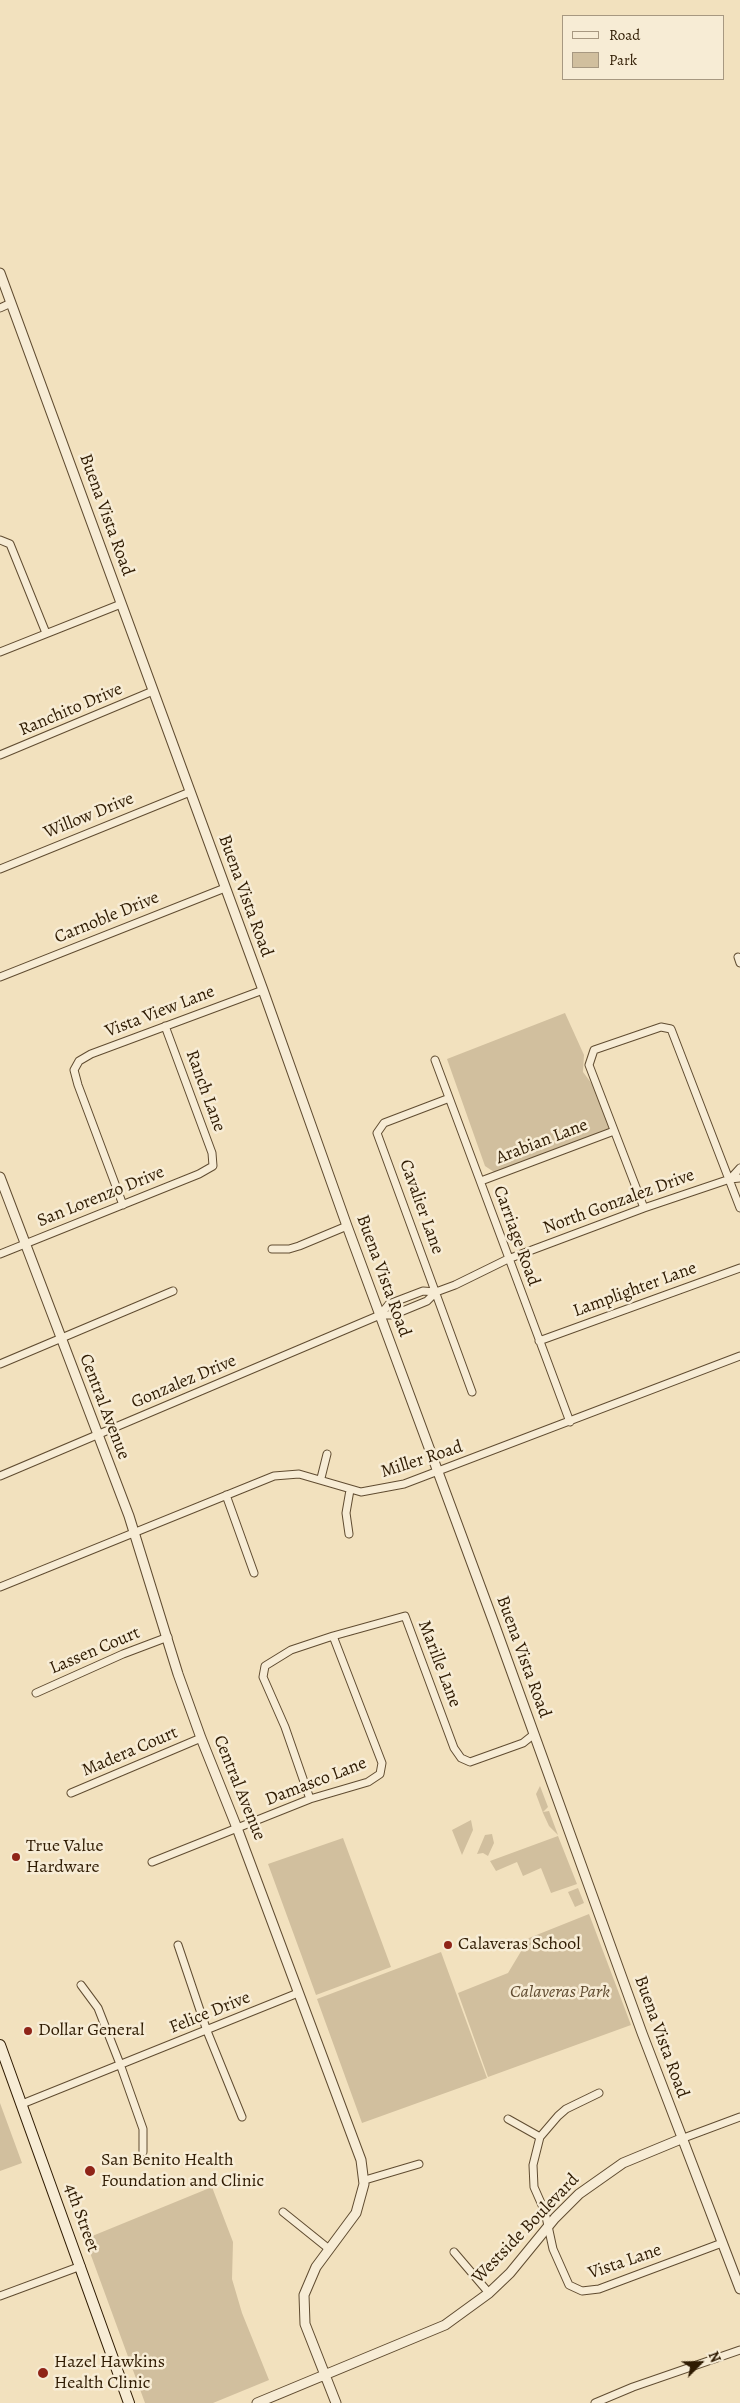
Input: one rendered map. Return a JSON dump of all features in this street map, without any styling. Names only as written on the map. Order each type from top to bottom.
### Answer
[{"type":"main road","name":"4th Street","points":[[0,2045],[129,2403]]},
{"type":"street","name":"Buena Vista Road","points":[[0,273],[681,2139],[740,2289]]},
{"type":"street","points":[[0,308],[11,303]]},
{"type":"street","points":[[0,540],[10,544],[46,633]]},
{"type":"street","points":[[0,652],[121,604]]},
{"type":"street","name":"Ranchito Drive","points":[[0,755],[153,691]]},
{"type":"street","name":"Willow Drive","points":[[0,869],[190,792]]},
{"type":"street","name":"Carnoble Drive","points":[[0,977],[225,888]]},
{"type":"street","name":"Vista View Lane","points":[[123,1205],[74,1070],[79,1061],[91,1054],[262,990]]},
{"type":"street","name":"Ranch Lane","points":[[165,1026],[212,1153],[212,1166]]},
{"type":"street","points":[[644,1208],[589,1065],[594,1050],[661,1027],[672,1029],[740,1208]]},
{"type":"street","name":"Carriage Road","points":[[435,1060],[447,1099],[481,1181],[508,1259],[570,1422]]},
{"type":"street","name":"Cavalier Lane","points":[[447,1099],[384,1123],[378,1133],[472,1392]]},
{"type":"street","name":"Arabian Lane","points":[[481,1181],[614,1130]]},
{"type":"street","name":"San Lorenzo Drive","points":[[0,1254],[199,1174],[212,1166]]},
{"type":"street","name":"North Gonzalez Drive","points":[[730,1178],[740,1168]]},
{"type":"street","name":"Central Avenue","points":[[0,1177],[134,1533],[201,1738],[238,1828],[361,2160],[365,2180],[356,2213],[310,2276],[303,2304],[305,2324],[336,2403]]},
{"type":"street","name":"North Gonzalez Drive","points":[[380,1315],[389,1304],[423,1291],[436,1292],[455,1285],[508,1259],[644,1208],[730,1178],[740,1178]]},
{"type":"street","points":[[272,1249],[289,1249],[299,1246],[347,1226]]},
{"type":"street","name":"Lamplighter Lane","points":[[540,1341],[740,1268]]},
{"type":"street","points":[[0,1364],[173,1291]]},
{"type":"street","name":"North Gonzalez Drive","points":[[380,1315],[393,1315],[427,1301],[436,1292]]},
{"type":"street","name":"Gonzalez Drive","points":[[0,1476],[380,1315]]},
{"type":"street","name":"Miller Road","points":[[0,1586],[259,1481],[284,1474],[299,1474],[321,1478],[350,1490],[366,1492],[386,1489],[438,1473],[740,1356]]},
{"type":"street","points":[[321,1478],[327,1454]]},
{"type":"street","points":[[349,1534],[346,1514],[350,1490]]},
{"type":"street","points":[[226,1495],[254,1573]]},
{"type":"street","name":"Marille Lane","points":[[310,1799],[285,1727],[263,1677],[265,1666],[291,1650],[333,1636],[405,1616],[454,1748],[460,1758],[470,1762],[523,1743],[533,1735]]},
{"type":"street","name":"Damasco Lane","points":[[152,1862],[310,1799],[368,1782],[380,1774],[382,1764],[333,1636]]},
{"type":"street","name":"Lassen Court","points":[[36,1694],[123,1654],[168,1637]]},
{"type":"street","name":"Madera Court","points":[[71,1792],[201,1738]]},
{"type":"street","points":[[178,1946],[207,2031],[242,2117]]},
{"type":"street","points":[[81,1985],[98,2008],[120,2064],[143,2129],[143,2152]]},
{"type":"street","name":"Felice Drive","points":[[22,2104],[298,1993]]},
{"type":"street","points":[[508,2119],[540,2137],[566,2109],[599,2093]]},
{"type":"street","points":[[681,2139],[740,2117]]},
{"type":"street","name":"Vista Lane","points":[[540,2137],[532,2176],[534,2187],[549,2226],[553,2248],[565,2277],[572,2288],[582,2291],[599,2289],[722,2243]]},
{"type":"street","name":"Westside Boulevard","points":[[257,2403],[431,2332],[463,2312],[488,2293],[510,2273],[549,2226],[580,2194],[604,2175],[623,2163],[681,2139]]},
{"type":"street","points":[[365,2180],[419,2164]]},
{"type":"street","points":[[283,2212],[329,2249]]},
{"type":"street","points":[[454,2252],[488,2293]]},
{"type":"street","points":[[0,2296],[80,2266]]},
{"type":"street","points":[[595,2403],[633,2387],[740,2350]]},
{"type":"green space","points":[[565,1013],[584,1055],[583,1072],[595,1088],[611,1128],[494,1172],[485,1166],[447,1059]]},
{"type":"green space","points":[[540,1786],[548,1807],[543,1812],[549,1811],[558,1835],[549,1826],[543,1813],[536,1794]]},
{"type":"green space","points":[[471,1820],[473,1830],[462,1855],[452,1830]]},
{"type":"green space","points":[[492,1834],[494,1843],[488,1856],[483,1853],[477,1854],[485,1835]]},
{"type":"green space","points":[[558,1836],[577,1884],[551,1893],[541,1868],[523,1876],[517,1862],[496,1871],[490,1861]]},
{"type":"green space","points":[[343,1838],[391,1967],[316,1995],[268,1864]]},
{"type":"green space","points":[[578,1888],[584,1903],[575,1907],[568,1892]]},
{"type":"green space","name":"Calaveras Park","points":[[589,1914],[631,2025],[488,2077],[458,1993],[508,1973],[529,1938]]},
{"type":"green space","points":[[441,1952],[487,2078],[362,2123],[317,1999]]},
{"type":"green space","points":[[0,2103],[22,2163],[0,2171]]},
{"type":"green space","points":[[212,2187],[233,2242],[232,2279],[242,2313],[269,2380],[213,2403],[145,2403],[85,2239]]},
{"type":"place","name":"True Value Hardware","points":[[16,1857]]},
{"type":"place","name":"Calaveras School","points":[[448,1945]]},
{"type":"place","name":"Dollar General","points":[[28,2031]]},
{"type":"place","name":"San Benito Health Foundation and Clinic","points":[[90,2171]]},
{"type":"place","name":"Hazel Hawkins Health Clinic","points":[[43,2373]]}]
